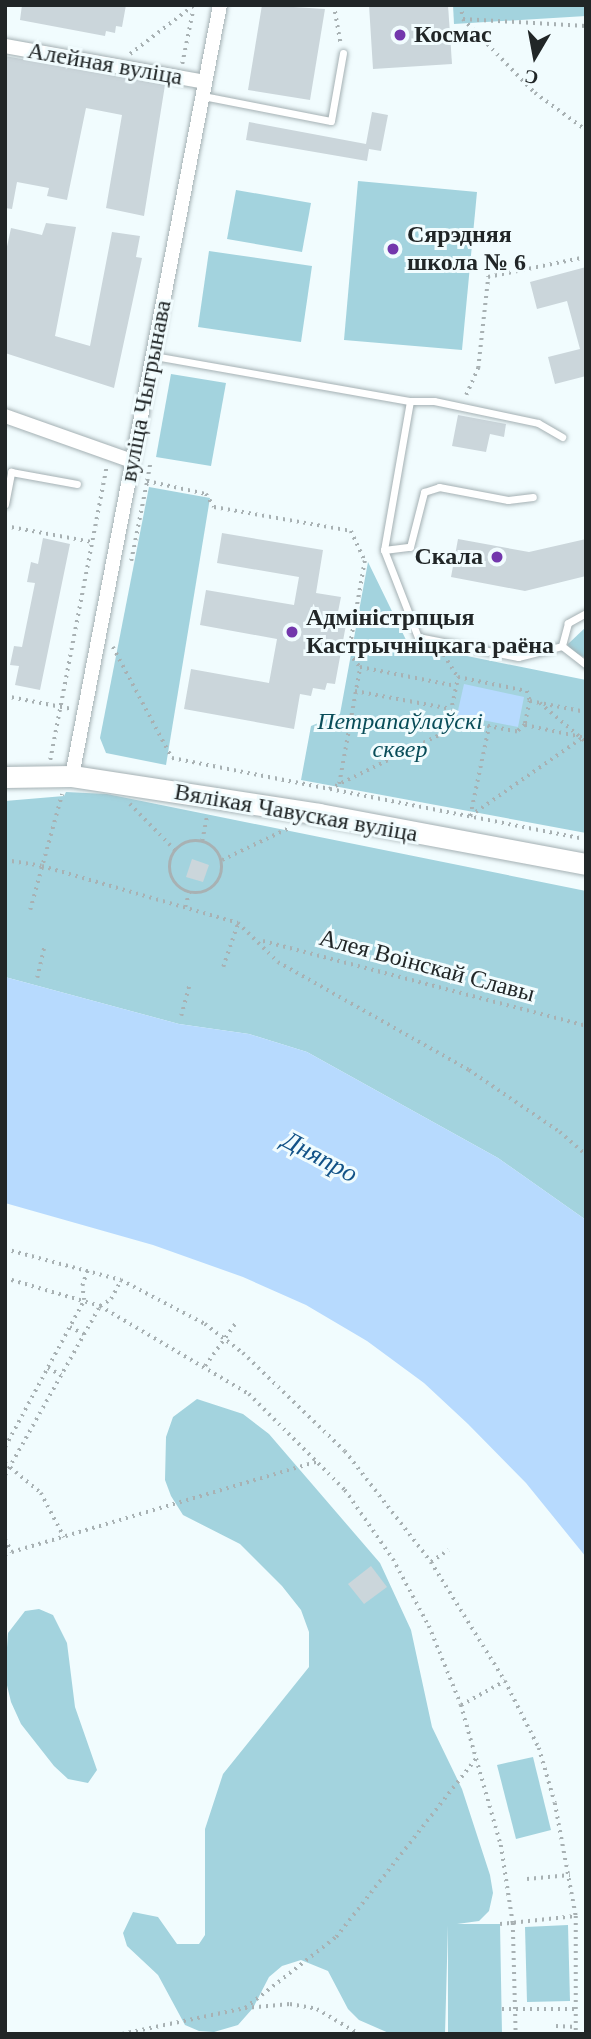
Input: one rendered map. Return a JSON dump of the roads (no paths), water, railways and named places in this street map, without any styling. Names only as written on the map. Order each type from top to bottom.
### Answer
[{"type":"main road","name":"Вялікая Чавуская вуліца","points":[[5,777],[61,780],[469,843],[586,864]]},
{"type":"street","name":"вуліца Чыгрынава","points":[[61,780],[84,712],[220,5]]},
{"type":"street","name":"Алейная вуліца","points":[[5,46],[204,89]]},
{"type":"street","points":[[5,416],[132,461]]},
{"type":"lane","points":[[204,89],[331,121],[343,53]]},
{"type":"lane","points":[[154,356],[410,401],[462,407],[538,423],[562,437]]},
{"type":"lane","points":[[410,401],[384,550],[418,637],[518,657],[562,646]]},
{"type":"lane","points":[[5,504],[11,472],[77,484]]},
{"type":"lane","points":[[384,550],[410,547],[424,492],[439,487],[508,500],[533,497]]},
{"type":"lane","points":[[562,646],[568,623],[586,613]]},
{"type":"lane","points":[[562,646],[586,665]]},
{"type":"water","points":[[464,684],[524,697],[518,727],[457,715]]},
{"type":"water","name":"Дняпро","points":[[5,977],[179,1024],[249,1034],[307,1052],[498,1158],[586,1220],[586,1557],[526,1483],[468,1424],[424,1383],[367,1341],[306,1305],[243,1277],[153,1245],[5,1203]]},
{"type":"place","name":"Космас","points":[[400,35]]},
{"type":"place","name":"Сярэдняя школа № 6","points":[[393,249]]},
{"type":"place","name":"Скала","points":[[497,557]]},
{"type":"place","name":"Адміністрпцыя Кастрычніцкага раёна","points":[[292,632]]},
{"type":"park label","name":"Петрапаўлаўскі сквер","points":[[400,736]]}]
